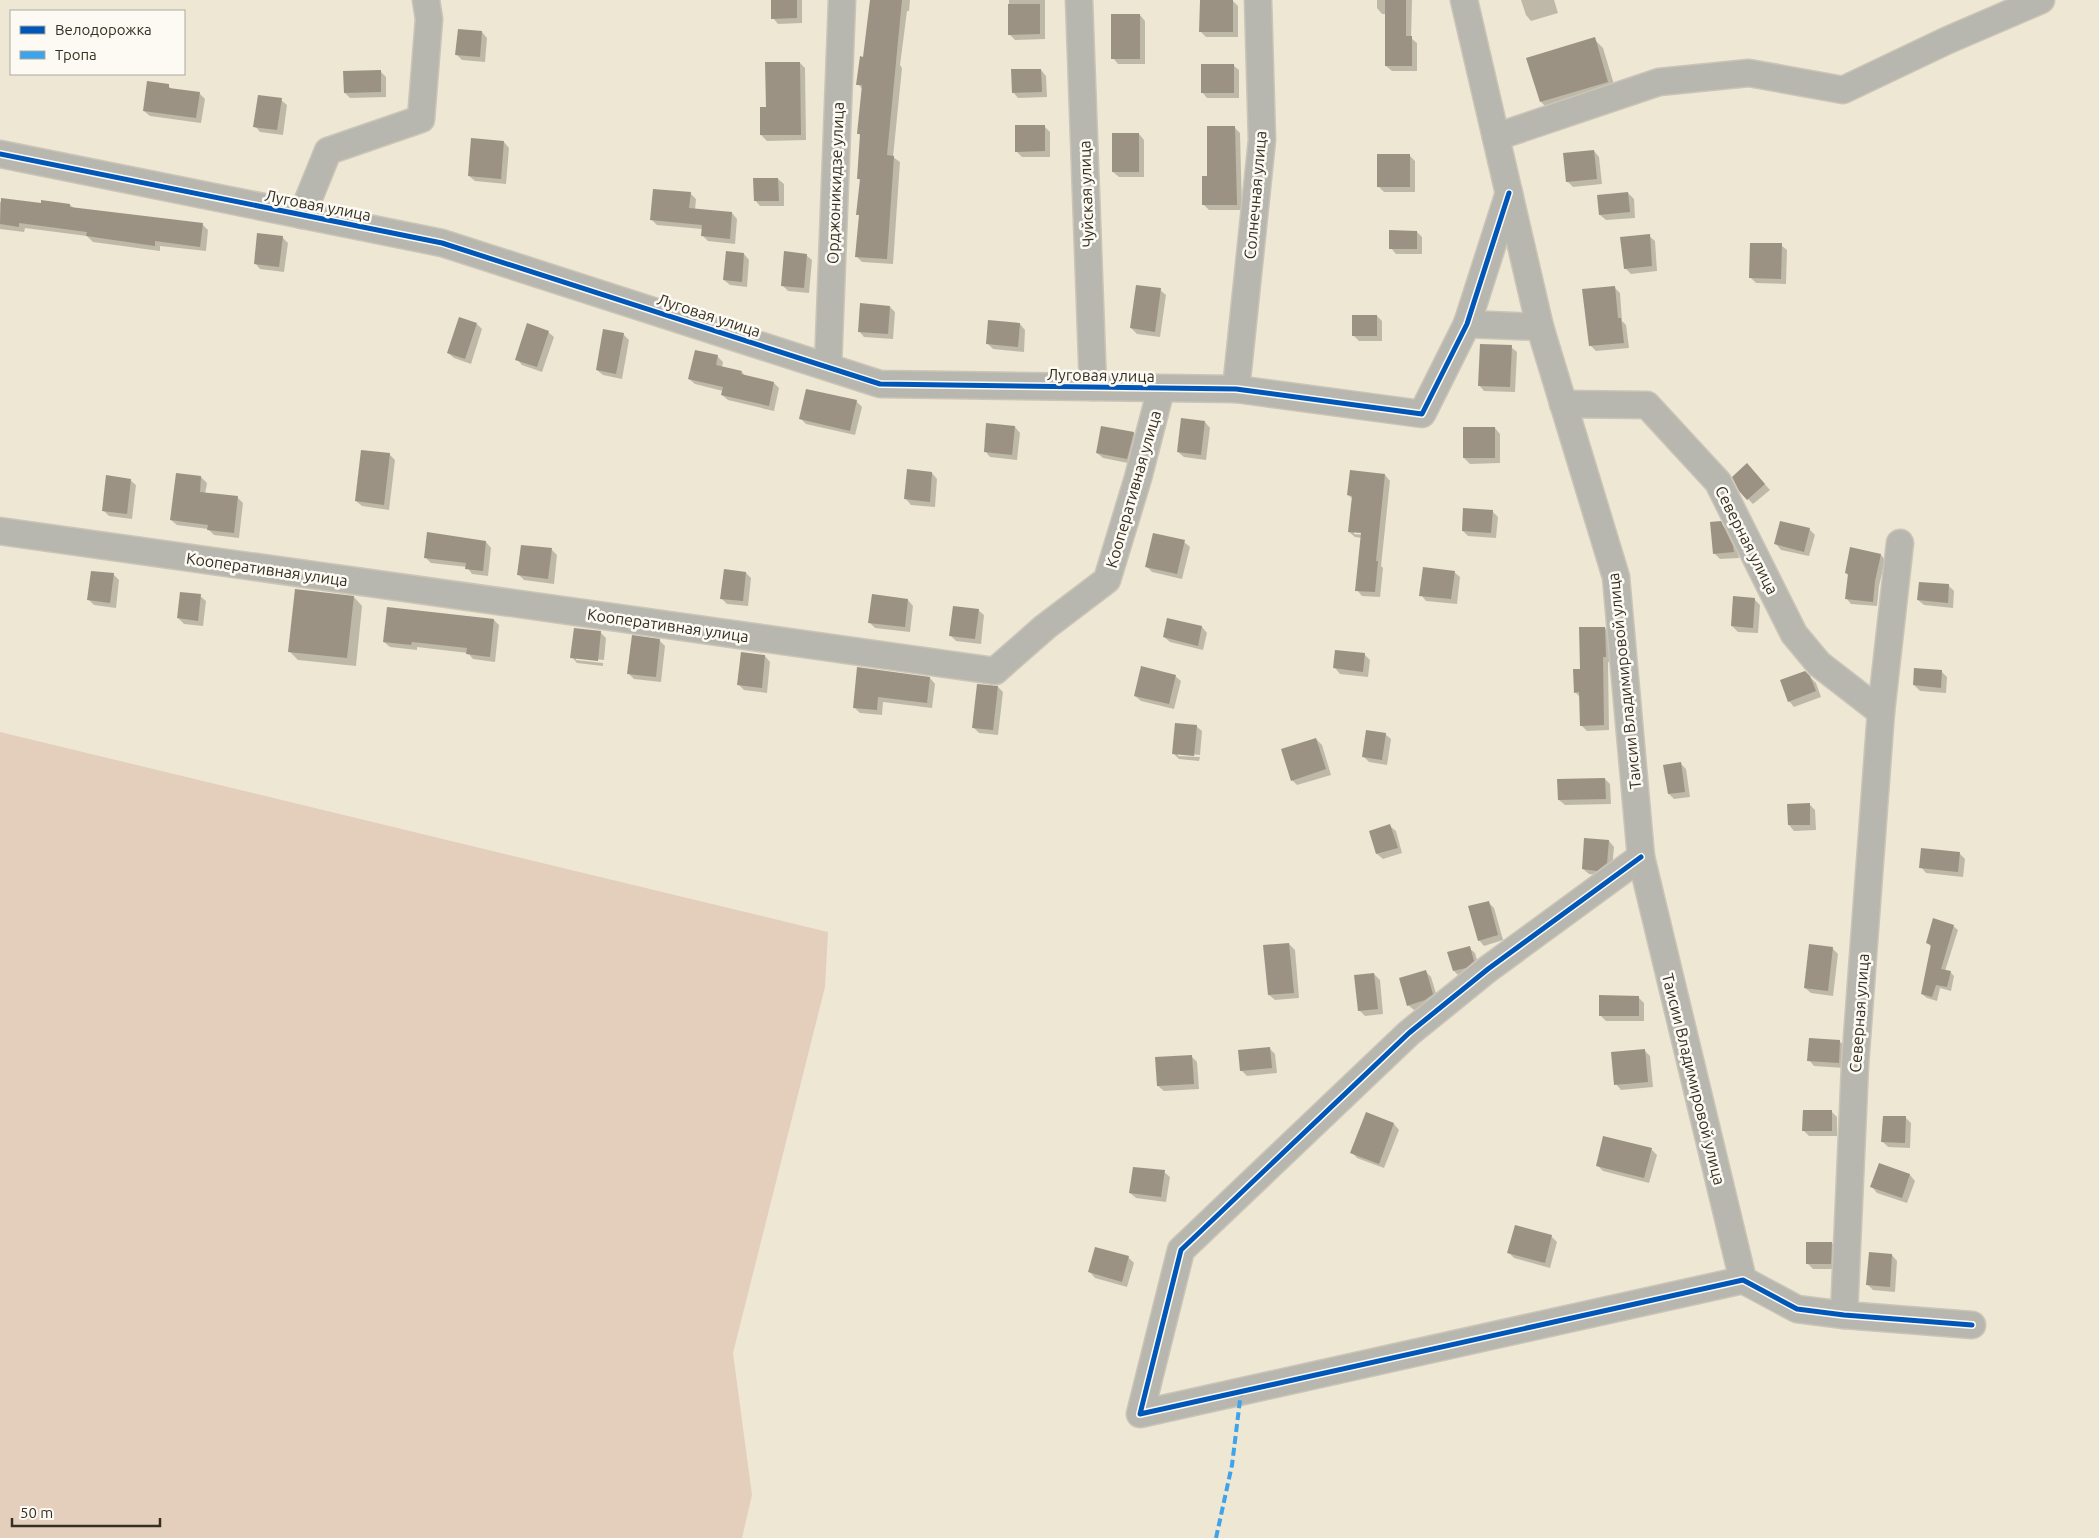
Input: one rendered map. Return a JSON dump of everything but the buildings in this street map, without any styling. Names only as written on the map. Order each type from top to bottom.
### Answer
[{"type":"street","points":[[302,215],[328,150],[422,119],[429,19],[426,0]]},
{"type":"street","name":"Орджоникидзе улица","points":[[828,367],[842,0]]},
{"type":"street","name":"Чуйская улица","points":[[1079,0],[1093,387]]},
{"type":"street","name":"Солнечная улица","points":[[1236,390],[1262,140],[1258,0]]},
{"type":"street","name":"Таисии Владимировой улица","points":[[1464,0],[1540,327],[1616,578],[1640,858],[1743,1280]]},
{"type":"street","points":[[1496,137],[1659,82],[1749,73],[1843,90],[1948,40],[2041,0]]},
{"type":"street","name":"Луговая улица","points":[[0,154],[442,243],[880,384],[1236,390],[1422,414],[1467,324]]},
{"type":"street","points":[[1509,193],[1467,324],[1540,327]]},
{"type":"street","name":"Кооперативная улица","points":[[0,532],[995,672],[1045,627],[1107,580],[1138,478],[1161,388]]},
{"type":"street","name":"Северная улица","points":[[1563,404],[1647,405],[1718,482],[1794,634],[1819,664],[1881,712]]},
{"type":"street","name":"Северная улица","points":[[1844,1315],[1855,1065],[1881,712],[1900,543]]},
{"type":"street","points":[[1640,858],[1488,969],[1409,1033],[1181,1250],[1140,1414],[1743,1280],[1797,1309],[1844,1315],[1972,1325]]},
{"type":"shaded area","points":[[0,732],[828,932],[825,987],[733,1353],[752,1495],[742,1538],[0,1538]]},
{"type":"marked path","points":[[1216,1538],[1232,1465],[1241,1392]]},
{"type":"cycle path","points":[[0,154],[442,243],[880,384],[1236,389],[1422,414],[1467,324],[1509,193]]},
{"type":"cycle path","points":[[1641,857],[1488,969],[1409,1033],[1181,1250],[1140,1414],[1743,1280],[1797,1309],[1844,1315],[1972,1325]]}]
